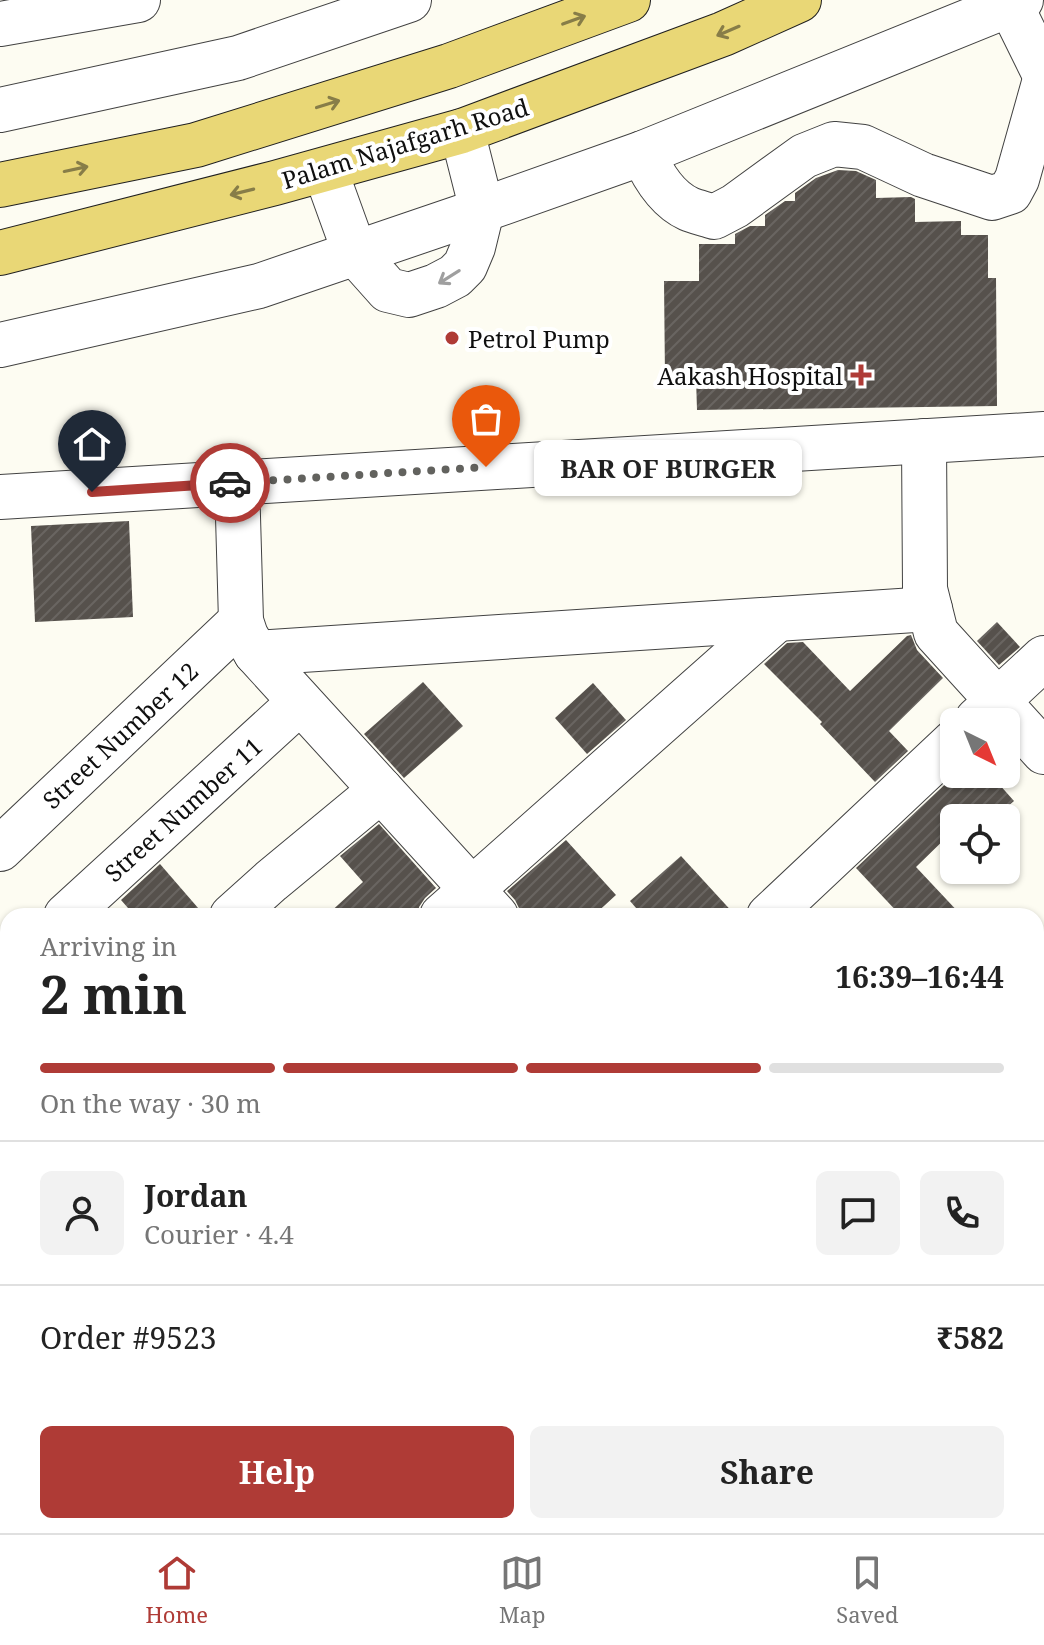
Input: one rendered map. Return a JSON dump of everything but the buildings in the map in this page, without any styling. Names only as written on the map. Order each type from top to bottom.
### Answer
[{"type":"main road","points":[[0,185],[196,145],[449,66],[628,0]]},
{"type":"main road","name":"Palam Najafgarh Road","points":[[0,253],[325,170],[462,131],[723,34],[799,0]]},
{"type":"street","points":[[0,24],[138,0]]},
{"type":"street","points":[[0,110],[238,58],[367,6],[409,0]]},
{"type":"street","points":[[0,345],[259,286],[643,153],[1013,2],[1044,73]]},
{"type":"street","points":[[643,153],[649,168],[666,192],[687,208],[714,217],[735,206],[804,156],[834,144],[863,147],[923,175],[992,198],[1010,192],[1017,179],[1044,83]]},
{"type":"street","points":[[462,131],[482,210]]},
{"type":"street","points":[[325,170],[355,253]]},
{"type":"street","points":[[0,497],[1044,434]]},
{"type":"street","points":[[924,441],[925,589],[936,633],[985,708]]},
{"type":"street","points":[[237,482],[248,637],[300,702],[381,790],[470,907],[777,619]]},
{"type":"street","points":[[248,637],[777,619],[930,609]]},
{"type":"street","name":"Street Number 12","points":[[0,849],[248,637]]},
{"type":"street","points":[[990,708],[1044,658]]},
{"type":"street","name":"Street Number 11","points":[[75,908],[300,702]]},
{"type":"street","points":[[1020,735],[1044,752]]},
{"type":"street","points":[[778,908],[940,755]]},
{"type":"street","points":[[241,908],[381,790]]},
{"type":"way so far","points":[[230,483],[486,467]]},
{"type":"place","name":"Petrol Pump","points":[[452,338]]},
{"type":"place","name":"Aakash Hospital","points":[[861,375]]},
{"type":"place","name":"BAR OF BURGER","points":[[486,467]]},
{"type":"route","points":[[92,492],[230,483]]}]
